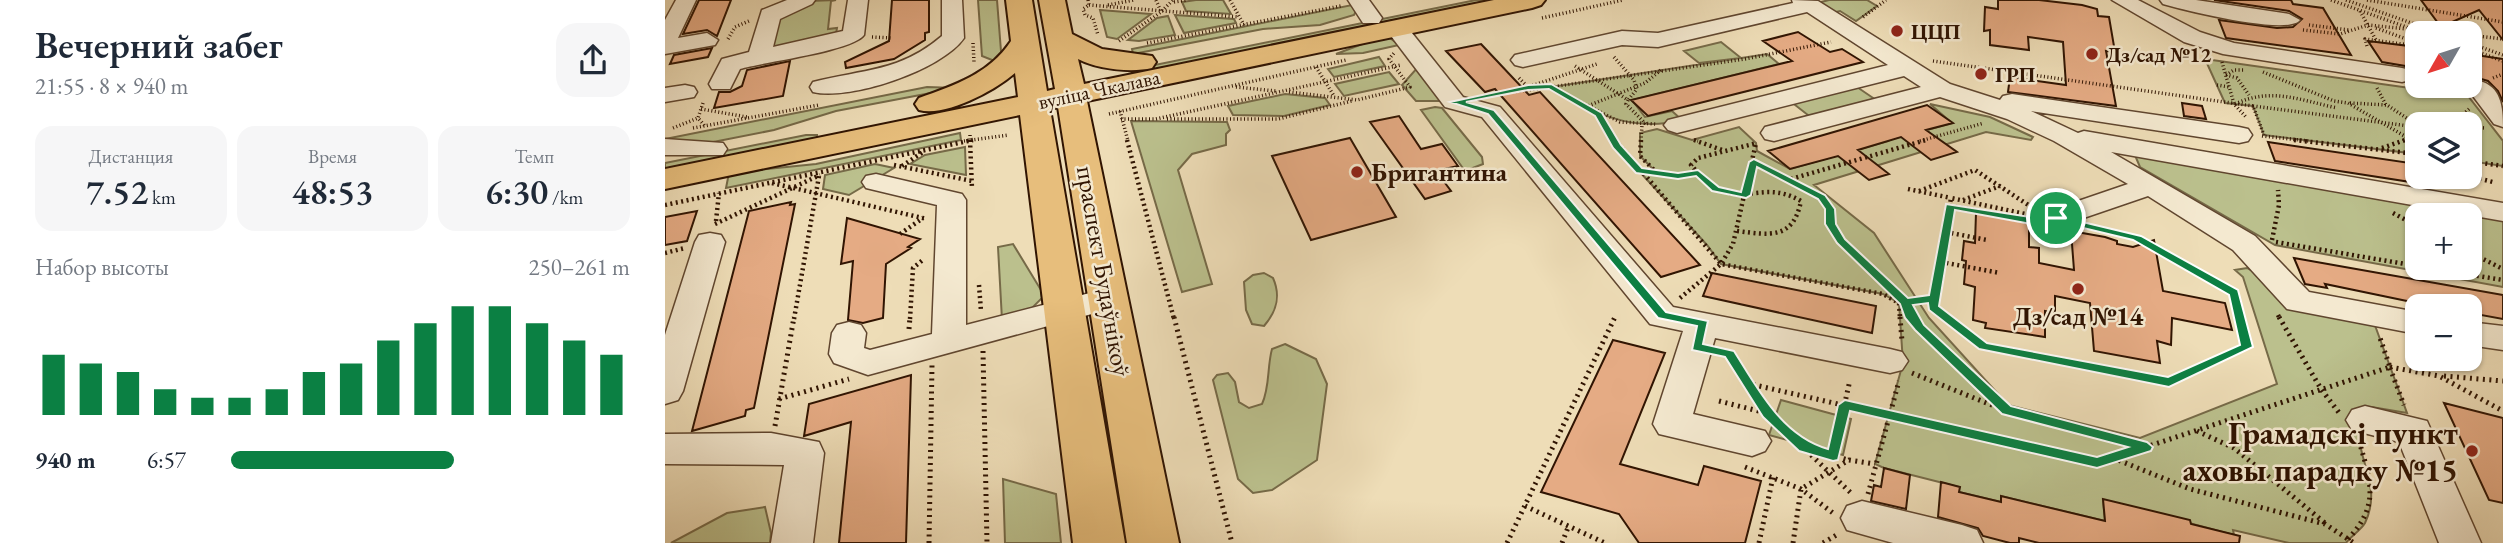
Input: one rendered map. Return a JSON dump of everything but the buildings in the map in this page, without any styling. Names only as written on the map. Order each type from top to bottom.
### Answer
[{"type":"main road","name":"праспект Будаўнікоў","points":[[1019,0],[1023,44],[1039,119],[1153,543]]},
{"type":"main road","name":"праспект Будаўнікоў","points":[[1039,119],[1070,86],[1052,0]]},
{"type":"main road","name":"вуліца Чкалава","points":[[665,158],[814,131],[932,114],[1039,119],[1070,86],[1150,61],[1373,20],[1461,0]]},
{"type":"main road","name":"вуліца Чкалава","points":[[1373,20],[1533,10]]},
{"type":"main road","points":[[1059,38],[1095,57],[1150,61]]},
{"type":"main road","points":[[932,114],[1001,72],[1016,57],[1023,44]]},
{"type":"main road","points":[[932,114],[998,122],[1016,127],[1106,101],[1150,61]]},
{"type":"main road","name":"вуліца Чкалава","points":[[665,178],[814,131]]},
{"type":"main road","name":"праспект Будаўнікоў","points":[[1087,305],[1099,543]]},
{"type":"lane","points":[[685,0],[665,44],[707,40]]},
{"type":"lane","points":[[759,56],[770,15],[805,0]]},
{"type":"lane","points":[[721,84],[730,64],[826,44],[853,35],[858,0]]},
{"type":"lane","points":[[814,131],[936,55],[953,38],[952,0]]},
{"type":"lane","points":[[2122,0],[2192,37],[2224,47],[2402,75]]},
{"type":"lane","points":[[2170,0],[2216,10],[2289,20]]},
{"type":"lane","points":[[1523,60],[1622,38],[1658,40],[1806,3],[1980,112],[2016,114],[2123,157],[2273,172],[2503,212]]},
{"type":"lane","points":[[1373,20],[1408,64],[1454,102],[1491,112],[1662,316],[1700,335],[1890,361]]},
{"type":"lane","points":[[1669,125],[1897,61]]},
{"type":"lane","points":[[1774,133],[1941,89]]},
{"type":"lane","points":[[2482,91],[2503,119]]},
{"type":"lane","points":[[1980,112],[1999,92],[2252,135]]},
{"type":"lane","points":[[665,147],[714,149]]},
{"type":"lane","points":[[2123,157],[2151,186],[2244,243],[2299,301],[2405,321]]},
{"type":"lane","points":[[874,172],[952,200],[949,341]]},
{"type":"lane","points":[[2051,217],[2151,186]]},
{"type":"lane","points":[[665,391],[713,232]]},
{"type":"lane","points":[[849,333],[846,354],[868,363],[1087,305]]},
{"type":"lane","points":[[2482,334],[2503,338]]},
{"type":"lane","points":[[1700,335],[1672,424],[1760,427]]},
{"type":"lane","points":[[2355,425],[2414,431],[2460,543]]},
{"type":"lane","points":[[665,449],[771,448],[805,453],[792,543]]},
{"type":"lane","points":[[1859,508],[1962,543]]},
{"type":"path","points":[[1101,6],[1135,0]]},
{"type":"path","points":[[1156,0],[1161,12]]},
{"type":"path","points":[[1115,44],[1174,1],[1187,0]]},
{"type":"path","points":[[1230,0],[1244,25]]},
{"type":"path","points":[[1533,10],[1623,0]]},
{"type":"path","points":[[2330,0],[2405,26]]},
{"type":"path","points":[[2346,0],[2405,21]]},
{"type":"path","points":[[2367,0],[2407,4],[2451,16],[2503,22]]},
{"type":"path","points":[[1100,40],[1093,18],[1085,15],[1083,9],[1089,2],[1101,6],[1161,12],[1239,17]]},
{"type":"path","points":[[2360,10],[2377,41]]},
{"type":"path","points":[[1150,61],[1244,25],[1373,20],[1397,50],[1389,59],[1408,64]]},
{"type":"path","points":[[2368,26],[2405,30]]},
{"type":"path","points":[[2368,26],[2405,40]]},
{"type":"path","points":[[870,37],[892,38]]},
{"type":"path","points":[[2482,37],[2503,39]]},
{"type":"path","points":[[2367,46],[2365,39],[2405,44]]},
{"type":"path","points":[[1528,87],[1551,87],[1599,80],[1836,42]]},
{"type":"path","points":[[2224,47],[2225,75],[2234,104]]},
{"type":"path","points":[[2224,47],[2242,61],[2334,101],[2387,105]]},
{"type":"path","points":[[2482,48],[2503,55]]},
{"type":"path","points":[[1558,52],[1628,100]]},
{"type":"path","points":[[1454,102],[1528,87],[1623,54]]},
{"type":"path","points":[[2482,54],[2503,61]]},
{"type":"path","points":[[1614,57],[1636,86]]},
{"type":"path","points":[[1109,114],[1357,58]]},
{"type":"path","points":[[1897,61],[2405,126]]},
{"type":"path","points":[[1156,119],[1408,64]]},
{"type":"path","points":[[1121,119],[1277,119],[1410,87],[1408,64]]},
{"type":"path","points":[[1316,67],[1335,96]]},
{"type":"path","points":[[1585,107],[1597,97],[1619,93],[1636,86],[1661,70]]},
{"type":"path","points":[[2225,75],[2237,78],[2249,95]]},
{"type":"path","points":[[2272,86],[2281,80]]},
{"type":"path","points":[[2217,85],[2229,87]]},
{"type":"path","points":[[1232,86],[1357,100]]},
{"type":"path","points":[[1636,86],[1626,104],[1644,125],[1640,156],[1655,170]]},
{"type":"path","points":[[1551,87],[1599,114],[1644,125],[1669,125]]},
{"type":"path","points":[[2234,104],[2249,95],[2269,91],[2337,108]]},
{"type":"path","points":[[2379,92],[2387,105],[2405,118]]},
{"type":"path","points":[[684,98],[727,116],[755,117]]},
{"type":"path","points":[[2334,101],[2342,118]]},
{"type":"path","points":[[2348,103],[2405,138]]},
{"type":"path","points":[[1119,111],[1128,104]]},
{"type":"path","points":[[2253,106],[2252,135],[2405,152]]},
{"type":"path","points":[[1119,111],[1232,543]]},
{"type":"path","points":[[1791,180],[1980,112]]},
{"type":"path","points":[[1599,114],[1616,146],[1707,245],[1721,264]]},
{"type":"path","points":[[665,131],[698,118]]},
{"type":"path","points":[[874,172],[1039,119]]},
{"type":"path","points":[[814,131],[874,172],[972,181]]},
{"type":"path","points":[[772,183],[814,131]]},
{"type":"path","points":[[665,253],[713,232],[794,187],[814,131]]},
{"type":"path","points":[[771,448],[816,192],[814,131]]},
{"type":"path","points":[[2378,149],[2405,140]]},
{"type":"path","points":[[1662,316],[1721,264],[1737,231],[1746,195],[1754,162],[1756,143],[1693,160],[1691,165],[1715,189],[1746,195],[1774,194],[1796,197],[1801,201],[1799,216],[1790,228],[1776,234],[1737,231]]},
{"type":"path","points":[[1754,162],[1822,197],[1830,209],[1830,224],[1841,241],[1903,303],[1919,327],[2007,410]]},
{"type":"path","points":[[2482,163],[2503,166]]},
{"type":"path","points":[[1639,170],[1655,170],[1678,176],[1698,173]]},
{"type":"path","points":[[1919,191],[1975,170],[2051,217]]},
{"type":"path","points":[[2272,241],[2279,205],[2273,172]]},
{"type":"path","points":[[2482,179],[2493,182]]},
{"type":"path","points":[[665,205],[772,183],[932,220]]},
{"type":"path","points":[[1962,200],[2000,186]]},
{"type":"path","points":[[707,188],[720,194]]},
{"type":"path","points":[[1908,189],[2051,217],[2137,238],[2234,293],[2247,347],[2169,382],[1983,346],[1933,307],[1951,198]]},
{"type":"path","points":[[713,232],[720,194]]},
{"type":"path","points":[[1950,206],[2031,220],[2051,217]]},
{"type":"path","points":[[900,234],[923,218]]},
{"type":"path","points":[[1946,232],[1987,240]]},
{"type":"path","points":[[2244,243],[2272,241],[2405,264]]},
{"type":"path","points":[[929,543],[932,361],[907,352],[913,268],[931,253]]},
{"type":"path","points":[[2482,258],[2503,269]]},
{"type":"path","points":[[1941,262],[2000,273]]},
{"type":"path","points":[[2482,277],[2503,281]]},
{"type":"path","points":[[1903,303],[1934,298]]},
{"type":"path","points":[[2195,431],[2234,448],[2326,524],[2351,541],[2365,524],[2373,487],[2355,425],[2321,389],[2277,312]]},
{"type":"path","points":[[2372,314],[2414,431]]},
{"type":"path","points":[[1507,543],[1615,317]]},
{"type":"path","points":[[1700,335],[1730,354],[1746,383],[1760,427]]},
{"type":"path","points":[[1890,361],[1919,377],[2007,410],[2147,447]]},
{"type":"path","points":[[1746,383],[2097,463],[2390,367],[2439,376],[2503,382]]},
{"type":"path","points":[[2439,376],[2503,411]]},
{"type":"path","points":[[1833,456],[1850,380]]},
{"type":"path","points":[[1719,401],[1760,427],[1804,448],[1875,464]]},
{"type":"path","points":[[1804,448],[1829,471],[1859,508]]},
{"type":"path","points":[[2113,458],[2190,489],[2326,524]]},
{"type":"path","points":[[1793,543],[1801,489],[1849,460]]},
{"type":"path","points":[[1759,543],[1773,477]]},
{"type":"path","points":[[1525,506],[1605,543]]},
{"type":"path","points":[[1562,543],[1569,525]]},
{"type":"green space","points":[[836,0],[831,1],[828,29],[837,28],[836,34],[769,48],[775,13],[809,1]]},
{"type":"green space","points":[[978,0],[997,0],[1002,64],[982,56]]},
{"type":"green space","points":[[1223,0],[1231,14],[1186,11],[1182,2]]},
{"type":"green space","points":[[1476,0],[1514,0],[1137,76],[1135,69]]},
{"type":"green space","points":[[1829,0],[1867,0],[1877,6],[1856,21],[1840,11],[1832,13],[1817,3]]},
{"type":"green space","points":[[1352,5],[1356,11],[1354,15],[1320,25],[1263,29],[1133,54],[1132,49]]},
{"type":"green space","points":[[1100,10],[1151,14],[1117,39],[1107,37]]},
{"type":"green space","points":[[1175,15],[1234,19],[1236,23],[1184,33]]},
{"type":"green space","points":[[1168,16],[1175,35],[1139,41],[1128,40],[1157,18]]},
{"type":"green space","points":[[1390,38],[1399,45],[1363,53],[1336,54],[1365,43]]},
{"type":"green space","points":[[1721,42],[1741,58],[1699,63],[1684,51]]},
{"type":"green space","points":[[1767,54],[1779,64],[1632,100],[1645,117],[1672,111],[1682,120],[1664,123],[1646,124],[1613,118],[1582,105],[1551,87]]},
{"type":"green space","points":[[1379,57],[1385,66],[1334,77],[1328,69]]},
{"type":"green space","points":[[2205,59],[2405,87],[2405,98],[2470,98],[2480,112],[2405,112],[2405,153],[2264,135],[2253,106],[2225,103]]},
{"type":"green space","points":[[1418,67],[1444,101],[1416,101],[1402,85]]},
{"type":"green space","points":[[1389,72],[1399,84],[1344,96],[1335,84]]},
{"type":"green space","points":[[1854,85],[1879,102],[1813,119],[1790,101]]},
{"type":"green space","points":[[927,87],[957,88],[836,111],[774,130],[703,144],[665,141],[665,139]]},
{"type":"green space","points":[[1285,94],[1325,98],[1330,105],[1284,116],[1233,115],[1228,106]]},
{"type":"green space","points":[[1930,104],[1990,117],[2033,137],[2031,140],[1986,132],[1814,185],[1874,233],[1929,318],[2008,405],[2140,438],[2277,384],[2243,277],[2235,270],[2247,268],[2272,282],[2373,320],[2407,413],[2372,407],[2363,421],[2359,434],[2360,447],[2371,490],[2370,506],[2365,523],[2346,543],[2289,543],[2233,530],[2234,535],[2103,500],[2105,521],[2001,496],[2001,502],[1959,492],[1959,487],[1875,464],[1903,363],[1899,303],[1883,294],[1721,264],[1639,171],[1654,170],[1640,156],[1640,133],[1657,129],[1692,140],[1739,127],[1756,143],[1757,151],[1790,169],[1888,141],[1898,135],[1902,137],[1952,123]]},
{"type":"green space","points":[[1442,108],[1482,157],[1483,164],[1465,171],[1421,110]]},
{"type":"green space","points":[[2482,114],[2503,141],[2503,166],[2482,163]]},
{"type":"green space","points":[[1131,121],[1227,122],[1230,130],[1226,134],[1226,145],[1192,154],[1178,170],[1212,284],[1182,292]]},
{"type":"green space","points":[[960,133],[961,140],[726,188],[729,173],[816,164]]},
{"type":"green space","points":[[817,135],[817,138],[665,170],[665,163]]},
{"type":"green space","points":[[965,147],[966,175],[910,164],[925,155]]},
{"type":"green space","points":[[2134,153],[2427,203],[2405,203],[2405,269],[2275,245],[2140,167]]},
{"type":"green space","points":[[875,164],[894,168],[849,195],[823,189],[825,175]]},
{"type":"green space","points":[[2482,212],[2503,216],[2503,287],[2465,280],[2482,280]]},
{"type":"green space","points":[[1013,244],[1041,290],[1042,298],[1029,311],[1002,320],[998,247]]},
{"type":"green space","points":[[1264,273],[1273,278],[1277,297],[1275,309],[1264,326],[1252,324],[1246,310],[1244,282],[1253,275]]},
{"type":"green space","points":[[1285,344],[1316,359],[1327,384],[1317,460],[1272,490],[1253,493],[1238,479],[1213,380],[1217,375],[1228,373],[1235,382],[1239,402],[1249,408],[1262,404],[1272,349]]},
{"type":"green space","points":[[1781,400],[1851,419],[1843,455],[1769,435]]},
{"type":"green space","points":[[1003,479],[1056,494],[1061,543],[1005,543]]},
{"type":"green space","points":[[765,507],[771,533],[770,543],[671,543],[727,513]]},
{"type":"place","name":"ЦЦП","points":[[1897,31]]},
{"type":"place","name":"Дз/сад №12","points":[[2092,54]]},
{"type":"place","name":"ГРП","points":[[1981,74]]},
{"type":"place","name":"Бригантина","points":[[1357,172]]},
{"type":"place","name":"Дз/сад №14","points":[[2078,289]]},
{"type":"place","name":"Грамадскі пункт аховы парадку №15","points":[[2472,451]]},
{"type":"route","points":[[2056,218],[2045,216],[2031,220],[1950,206],[1934,298],[1906,302],[1841,241],[1830,224],[1830,209],[1822,197],[1754,162],[1746,195],[1727,193],[1715,189],[1698,173],[1689,172],[1678,176],[1655,170],[1639,170],[1616,146],[1599,114],[1551,87],[1528,87],[1454,102],[1491,112],[1662,316],[1703,323],[1696,346],[1730,354],[1767,413],[1804,448],[1833,456],[1845,405],[2097,463],[2147,447],[2007,410],[1919,327],[1911,318],[1906,302],[1918,300],[1934,298],[1933,307],[1983,346],[2169,382],[2247,347],[2234,293],[2137,238],[2056,218]]}]
